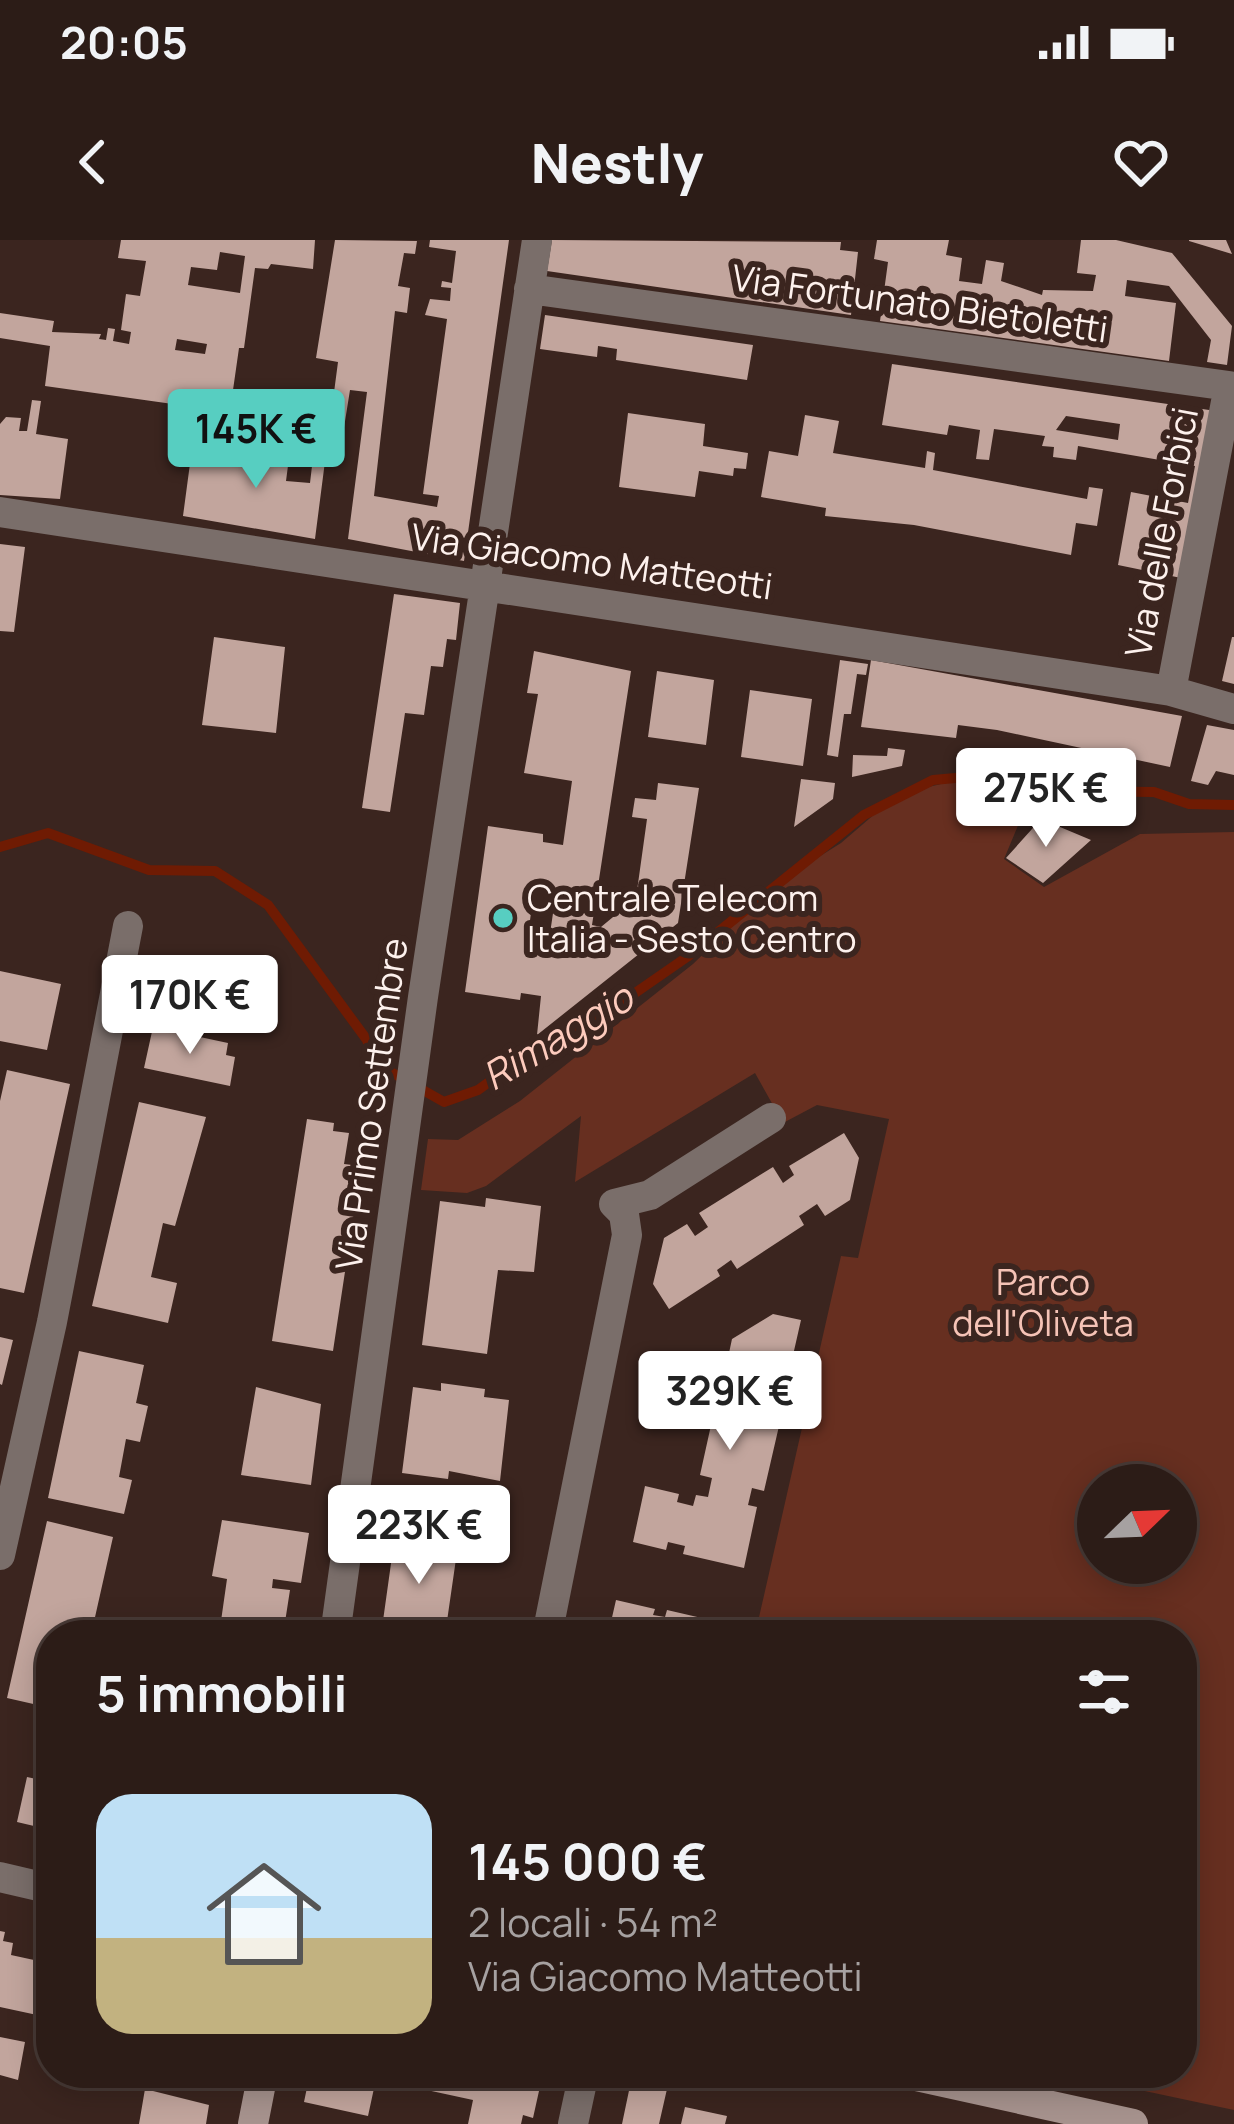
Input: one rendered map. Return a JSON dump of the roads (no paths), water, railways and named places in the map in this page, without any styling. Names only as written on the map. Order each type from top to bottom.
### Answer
[{"type":"main road","points":[[253,2124],[260,2088]]},
{"type":"main road","points":[[971,2088],[1133,2124]]},
{"type":"street","name":"Via Primo Settembre","points":[[337,1620],[423,997],[537,240]]},
{"type":"street","name":"Via Fortunato Bietoletti","points":[[529,289],[1228,386]]},
{"type":"street","name":"Via delle Forbici","points":[[1171,692],[1228,386]]},
{"type":"street","name":"Via Giacomo Matteotti","points":[[0,512],[1171,692],[1234,709]]},
{"type":"street","points":[[0,1556],[52,1322],[128,926]]},
{"type":"street","points":[[550,1620],[627,1235],[624,1214],[614,1204],[650,1195],[771,1118]]},
{"type":"street","points":[[0,1877],[36,1885]]},
{"type":"street","points":[[573,2124],[581,2088]]},
{"type":"waterway","name":"Rimaggio","points":[[0,847],[48,833],[149,870],[215,871],[268,905],[367,1040],[375,1063],[444,1102],[478,1090],[554,1035],[612,1009],[687,957],[864,815],[933,780],[989,775],[1049,791],[1154,792],[1189,804],[1234,805]]},
{"type":"place","name":"Centrale Telecom Italia - Sesto Centro","points":[[503,918]]},
{"type":"park label","name":"Parco dell'Oliveta","points":[[1043,1302]]}]
